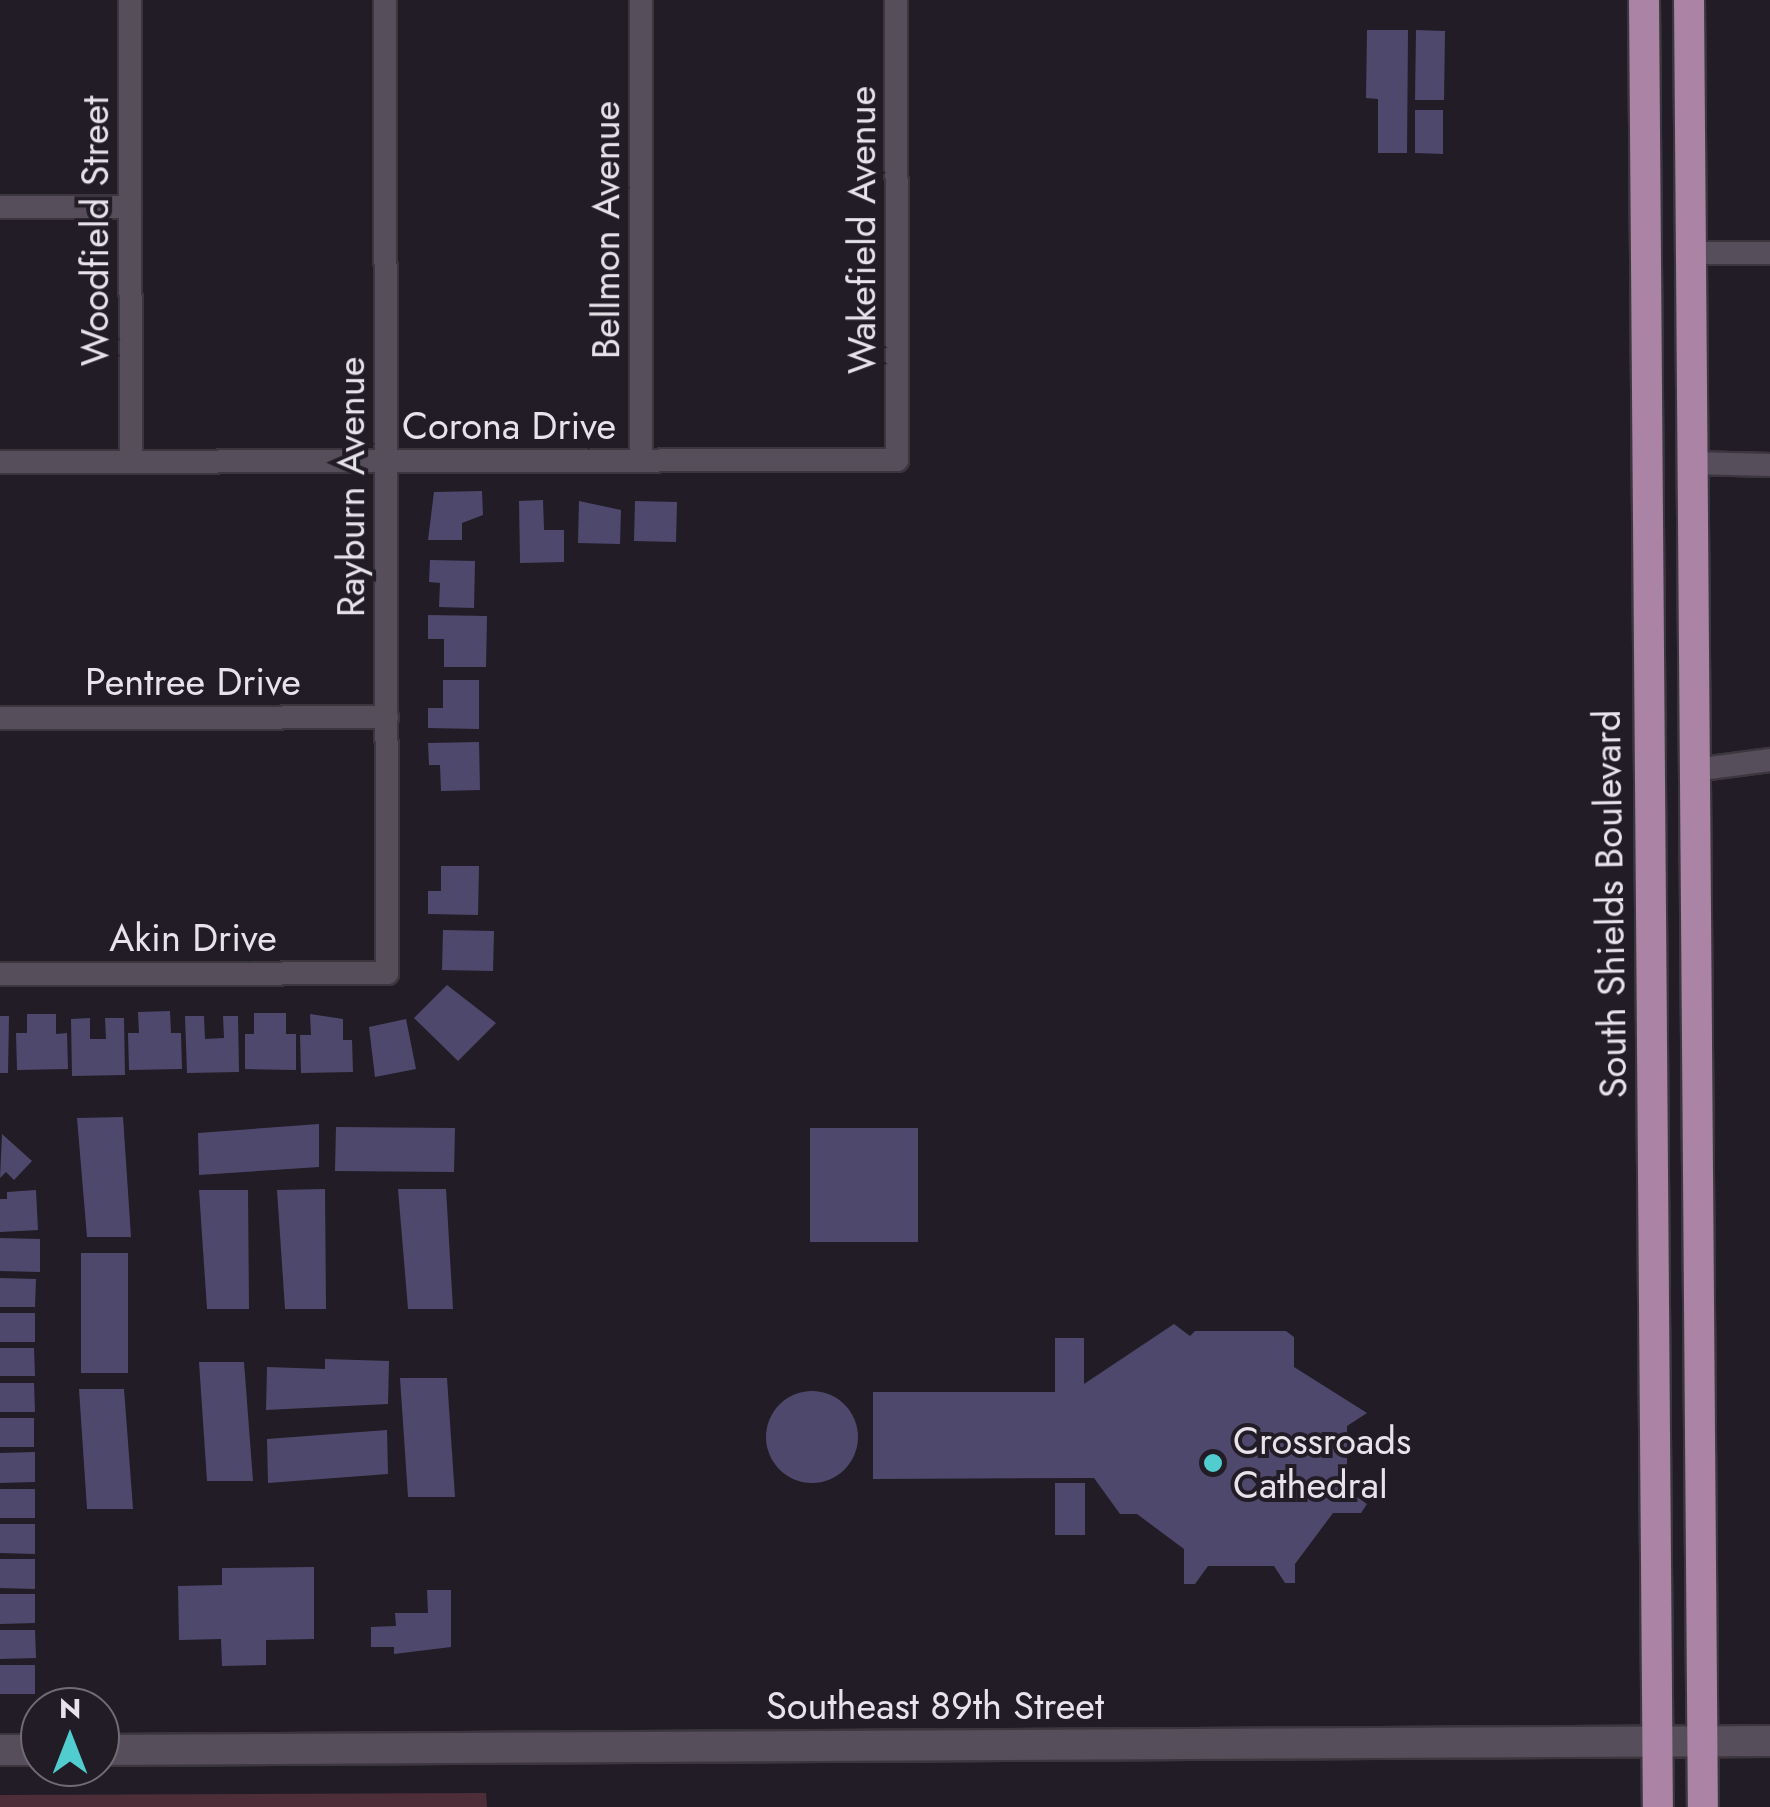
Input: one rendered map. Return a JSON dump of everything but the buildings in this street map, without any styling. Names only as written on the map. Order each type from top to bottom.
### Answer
[{"type":"main road","name":"South Shields Boulevard","points":[[1644,0],[1658,1807]]},
{"type":"main road","points":[[1688,0],[1703,1807]]},
{"type":"main road","points":[[1647,552],[1694,552]]},
{"type":"main road","points":[[1654,1296],[1700,1308]]},
{"type":"main road","name":"Southeast 89th Street","points":[[120,1750],[1770,1742]]},
{"type":"street","name":"Woodfield Street","points":[[130,0],[131,462]]},
{"type":"street","name":"Rayburn Avenue","points":[[385,0],[387,973]]},
{"type":"street","name":"Bellmon Avenue","points":[[641,0],[641,460]]},
{"type":"street","name":"Wakefield Avenue","points":[[896,0],[897,460]]},
{"type":"street","points":[[0,208],[130,207]]},
{"type":"street","points":[[1691,253],[1770,253]]},
{"type":"street","name":"Corona Drive","points":[[0,462],[897,460]]},
{"type":"street","points":[[1693,464],[1770,464]]},
{"type":"street","name":"Pentree Drive","points":[[0,718],[386,716]]},
{"type":"street","points":[[1695,770],[1770,760]]},
{"type":"street","name":"Akin Drive","points":[[0,974],[387,973]]},
{"type":"shaded area","points":[[486,1793],[487,1807],[0,1807],[0,1795]]},
{"type":"place","name":"Crossroads Cathedral","points":[[1213,1463]]}]
